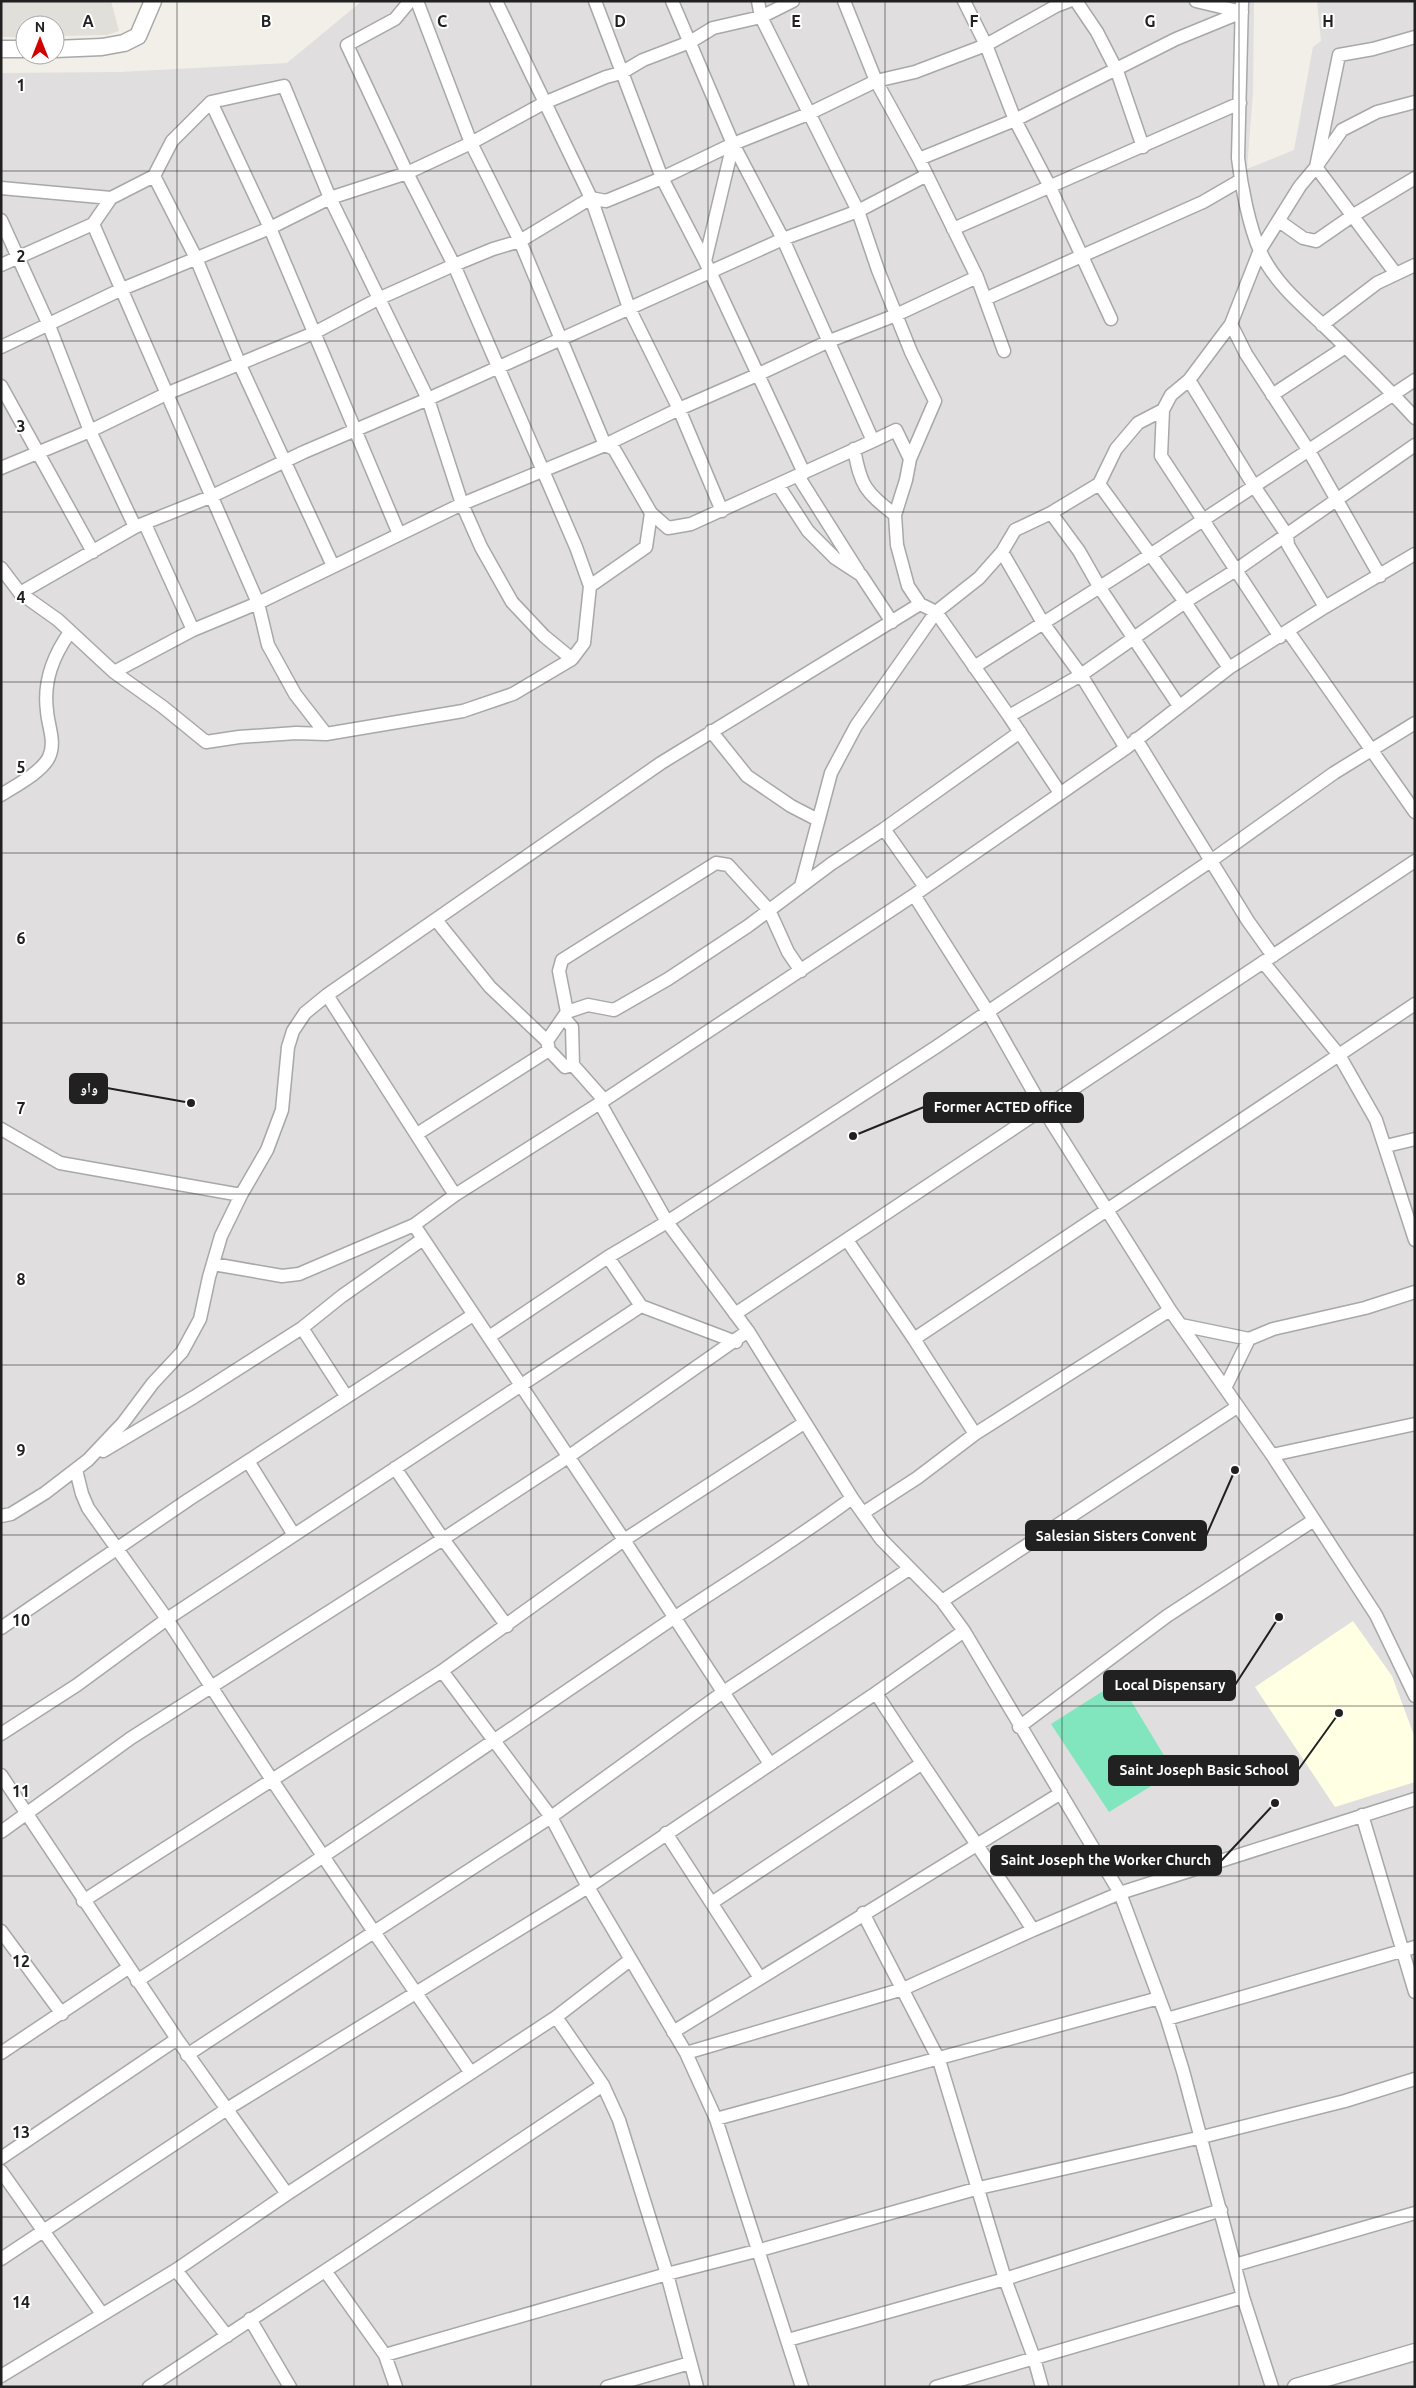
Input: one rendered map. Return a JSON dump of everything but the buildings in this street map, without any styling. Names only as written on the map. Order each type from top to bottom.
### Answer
[{"type":"street","points":[[65,48],[124,43],[138,36],[153,1]]},
{"type":"street","points":[[1,568],[20,592],[58,620],[114,672],[163,707],[206,742],[239,737],[296,733],[326,734],[463,711],[513,694],[572,659],[584,643],[590,586],[544,470],[454,265],[407,173],[347,45],[395,19],[410,1]]},
{"type":"street","points":[[417,1],[471,142],[520,241],[605,445],[614,449],[651,513],[668,528],[691,524],[896,430],[910,459]]},
{"type":"street","points":[[496,1],[591,198],[629,308],[679,408],[722,511]]},
{"type":"street","points":[[595,1],[662,178],[707,266],[801,474],[861,576],[892,622]]},
{"type":"street","points":[[672,1],[733,144],[783,239],[827,342],[873,441]]},
{"type":"street","points":[[758,1],[761,16],[808,114],[858,211],[896,315],[934,400],[910,459],[906,480],[895,515],[897,545],[908,586],[920,604],[936,612],[1020,732],[1060,794]]},
{"type":"street","points":[[1,347],[122,289],[270,228],[330,198],[407,173],[471,142],[544,103],[606,77],[621,73],[643,60],[690,42],[713,28],[761,16],[793,1]]},
{"type":"street","points":[[844,1],[876,81],[919,159],[977,277],[1004,351]]},
{"type":"street","points":[[964,1],[986,45],[1015,120],[1049,185],[1081,258],[1111,318]]},
{"type":"street","points":[[1,468],[90,431],[166,394],[314,333],[378,299],[454,265],[493,248],[520,241],[591,198],[606,201],[662,178],[733,144],[808,114],[876,81],[914,72],[986,45],[1056,6],[1069,1]]},
{"type":"street","points":[[1076,1],[1097,32],[1117,71],[1143,147]]},
{"type":"street","points":[[1196,1],[1242,7]]},
{"type":"street","points":[[919,159],[1015,120],[1117,71],[1176,39],[1242,7]]},
{"type":"street","points":[[1242,7],[1238,158],[1241,180],[1260,250],[1296,300],[1393,393],[1415,418]]},
{"type":"street","points":[[1396,274],[1316,167],[1339,55],[1373,49],[1415,37]]},
{"type":"street","points":[[1,49],[15,49]]},
{"type":"street","points":[[1,266],[18,256],[93,224],[110,198],[154,176],[172,141],[211,102],[284,86],[330,198],[428,400],[462,504],[482,547],[512,602],[544,636],[572,659]]},
{"type":"street","points":[[211,102],[270,228],[399,534]]},
{"type":"street","points":[[1415,102],[1377,112],[1342,130],[1300,186],[1260,250],[1231,324],[1189,380],[1171,395],[1163,410],[1162,456],[1236,570],[1415,812]]},
{"type":"street","points":[[953,229],[1049,185],[1143,147],[1240,103]]},
{"type":"street","points":[[707,266],[733,144]]},
{"type":"street","points":[[20,592],[140,526],[210,497],[561,340],[629,308],[707,266],[858,211],[927,175]]},
{"type":"street","points":[[154,176],[196,258],[240,365],[333,566]]},
{"type":"street","points":[[1278,221],[1303,238],[1316,241],[1352,216],[1415,178]]},
{"type":"street","points":[[985,299],[1081,258],[1203,202],[1241,180]]},
{"type":"street","points":[[1,188],[110,198]]},
{"type":"street","points":[[1,220],[48,323],[90,431],[192,630]]},
{"type":"street","points":[[93,224],[210,497],[258,603],[268,645],[295,694],[326,734]]},
{"type":"street","points":[[1322,325],[1378,283],[1415,265]]},
{"type":"street","points":[[114,672],[192,630],[258,603],[462,504],[605,445],[679,408],[757,376],[827,342],[896,315],[977,277]]},
{"type":"street","points":[[1231,324],[1272,395],[1309,451],[1380,576]]},
{"type":"street","points":[[1272,395],[1344,348]]},
{"type":"street","points":[[1189,380],[1254,486],[1287,535],[1288,545],[1325,607]]},
{"type":"street","points":[[974,667],[1100,588],[1415,380]]},
{"type":"street","points":[[1,386],[93,552]]},
{"type":"street","points":[[801,886],[831,773],[856,726],[936,612],[979,578],[1002,552],[1015,530],[1051,513],[1099,484],[1116,449],[1138,423],[1163,410]]},
{"type":"street","points":[[1009,716],[1081,675],[1185,602],[1287,535],[1335,499],[1415,445]]},
{"type":"street","points":[[854,449],[859,478],[869,495],[895,515]]},
{"type":"street","points":[[1099,484],[1185,602],[1229,668]]},
{"type":"street","points":[[778,485],[808,531],[835,558],[861,576]]},
{"type":"street","points":[[590,586],[646,547],[651,513]]},
{"type":"street","points":[[1051,513],[1079,552],[1100,588],[1179,706]]},
{"type":"street","points":[[1002,552],[1043,623],[1212,860],[1268,959],[1339,1055],[1376,1120],[1415,1240]]},
{"type":"street","points":[[213,1264],[282,1276],[299,1274],[414,1225],[455,1195],[801,971],[914,895],[1131,744],[1229,668],[1325,607],[1415,554]]},
{"type":"street","points":[[1,1516],[10,1514],[45,1493],[88,1460],[123,1424],[153,1382],[182,1352],[200,1319],[221,1236],[241,1195],[267,1150],[282,1110],[288,1047],[292,1031],[305,1014],[328,995],[661,763],[920,604]]},
{"type":"street","points":[[1,795],[32,776],[49,757],[52,734],[46,710],[48,673],[56,650],[70,632]]},
{"type":"street","points":[[489,1337],[608,1257],[668,1222],[988,1012],[1212,860],[1334,773],[1415,723]]},
{"type":"street","points":[[711,732],[748,776],[791,806],[818,820]]},
{"type":"street","points":[[416,1134],[548,1045],[566,1015],[588,1005],[614,1010],[668,979],[769,910],[1020,732]]},
{"type":"street","points":[[884,829],[925,887]]},
{"type":"street","points":[[735,1314],[1042,1107],[1415,861]]},
{"type":"street","points":[[801,971],[788,952],[769,910],[728,865],[721,862],[711,866],[562,960],[559,971],[566,1015],[572,1027],[573,1065],[602,1101],[668,1222],[748,1331],[804,1423],[863,1514],[881,1539],[942,1601],[964,1632],[1019,1727],[1061,1793],[1120,1893],[1167,2019],[1202,2137],[1244,2297],[1272,2387]]},
{"type":"street","points":[[914,895],[988,1012],[1042,1107],[1170,1310],[1272,1455],[1376,1615],[1412,1680],[1415,1696]]},
{"type":"street","points":[[436,920],[490,987],[548,1045],[565,1067],[573,1065]]},
{"type":"street","points":[[328,995],[455,1195]]},
{"type":"street","points":[[914,1339],[1415,1004]]},
{"type":"street","points":[[1,1129],[60,1163],[241,1195]]},
{"type":"street","points":[[1386,1146],[1415,1139]]},
{"type":"street","points":[[414,1225],[624,1540],[722,1694],[770,1764]]},
{"type":"street","points":[[88,1460],[194,1397],[302,1328],[342,1296],[424,1240]]},
{"type":"street","points":[[847,1240],[975,1434]]},
{"type":"street","points":[[608,1257],[641,1306],[736,1342]]},
{"type":"street","points":[[1181,1326],[1249,1339],[1273,1329],[1365,1308],[1415,1292]]},
{"type":"street","points":[[1,1734],[77,1685],[167,1619],[294,1534],[641,1306]]},
{"type":"street","points":[[863,1514],[918,1478],[975,1434],[1170,1310]]},
{"type":"street","points":[[1,1628],[118,1547],[346,1396],[473,1315]]},
{"type":"street","points":[[302,1328],[346,1396]]},
{"type":"street","points":[[1,1832],[131,1738],[568,1457],[736,1342],[748,1331]]},
{"type":"street","points":[[1225,1388],[1249,1339]]},
{"type":"street","points":[[942,1601],[1237,1407]]},
{"type":"street","points":[[84,1901],[442,1671],[624,1540],[804,1423]]},
{"type":"street","points":[[1272,1455],[1415,1424]]},
{"type":"street","points":[[248,1461],[294,1534]]},
{"type":"street","points":[[395,1468],[443,1539],[507,1626]]},
{"type":"street","points":[[76,1470],[82,1494],[88,1508],[118,1547],[167,1619],[272,1780],[471,2073]]},
{"type":"street","points":[[137,1981],[324,1857],[674,1617],[810,1529],[852,1498]]},
{"type":"street","points":[[1019,1727],[1167,1616],[1314,1520]]},
{"type":"street","points":[[187,2054],[551,1817],[722,1694],[909,1569]]},
{"type":"street","points":[[1,2259],[227,2109],[588,1886],[964,1632]]},
{"type":"street","points":[[442,1671],[493,1742],[551,1817],[630,1960],[686,2053],[716,2119],[760,2250],[802,2387]]},
{"type":"street","points":[[876,1693],[921,1764],[978,1844],[1033,1930]]},
{"type":"street","points":[[713,1902],[921,1764]]},
{"type":"street","points":[[1,1775],[176,2039],[287,2194]]},
{"type":"street","points":[[673,2032],[1061,1793]]},
{"type":"street","points":[[686,2053],[903,1989],[1120,1893],[1415,1799]]},
{"type":"street","points":[[1362,1815],[1409,1949],[1415,1992]]},
{"type":"street","points":[[666,1833],[713,1902],[760,1978]]},
{"type":"street","points":[[863,1914],[939,2060],[1005,2279],[1034,2358],[1042,2387]]},
{"type":"street","points":[[1,1932],[6,1947],[62,2014]]},
{"type":"street","points":[[1167,2019],[1409,1949]]},
{"type":"street","points":[[1,2376],[176,2270],[287,2194],[556,2017],[630,1960]]},
{"type":"street","points":[[1,2053],[62,2014],[128,1968]]},
{"type":"street","points":[[716,2119],[939,2060],[1159,1998]]},
{"type":"street","points":[[556,2017],[603,2085],[619,2120],[668,2274],[697,2387]]},
{"type":"street","points":[[1,2158],[176,2039]]},
{"type":"street","points":[[385,2355],[979,2188],[1202,2137],[1345,2101],[1415,2079]]},
{"type":"street","points":[[149,2387],[250,2319],[326,2272],[603,2085]]},
{"type":"street","points":[[1,2171],[102,2314]]},
{"type":"street","points":[[788,2340],[1005,2279],[1220,2210]]},
{"type":"street","points":[[1235,2265],[1415,2213]]},
{"type":"street","points":[[176,2270],[227,2336]]},
{"type":"street","points":[[326,2272],[385,2355],[396,2387]]},
{"type":"street","points":[[936,2387],[1244,2297]]},
{"type":"street","points":[[250,2319],[290,2387]]},
{"type":"street","points":[[1296,2387],[1415,2352]]},
{"type":"street","points":[[607,2387],[690,2363]]},
{"type":"shaded area","points":[[1,1],[111,1],[119,31],[107,35],[65,36],[65,15],[15,15],[15,37],[1,37]]},
{"type":"shaded area","points":[[362,1],[1254,1],[1253,92],[1247,169],[1294,150],[1313,47],[1321,41],[1317,1],[1415,1],[1415,2387],[1,2387],[1,73],[120,72],[287,63]]},
{"type":"shaded area","points":[[1353,1621],[1392,1676],[1415,1738],[1415,1782],[1335,1807],[1255,1687]]},
{"type":"green space","points":[[1119,1681],[1174,1772],[1109,1812],[1051,1724]]},
{"type":"place","name":"واو","points":[[191,1103]]},
{"type":"place","name":"Former ACTED office","points":[[853,1136]]},
{"type":"place","name":"Salesian Sisters Convent","points":[[1235,1470]]},
{"type":"place","name":"Local Dispensary","points":[[1279,1617]]},
{"type":"place","name":"Saint Joseph Basic School","points":[[1339,1713]]},
{"type":"place","name":"Saint Joseph the Worker Church","points":[[1275,1803]]}]
